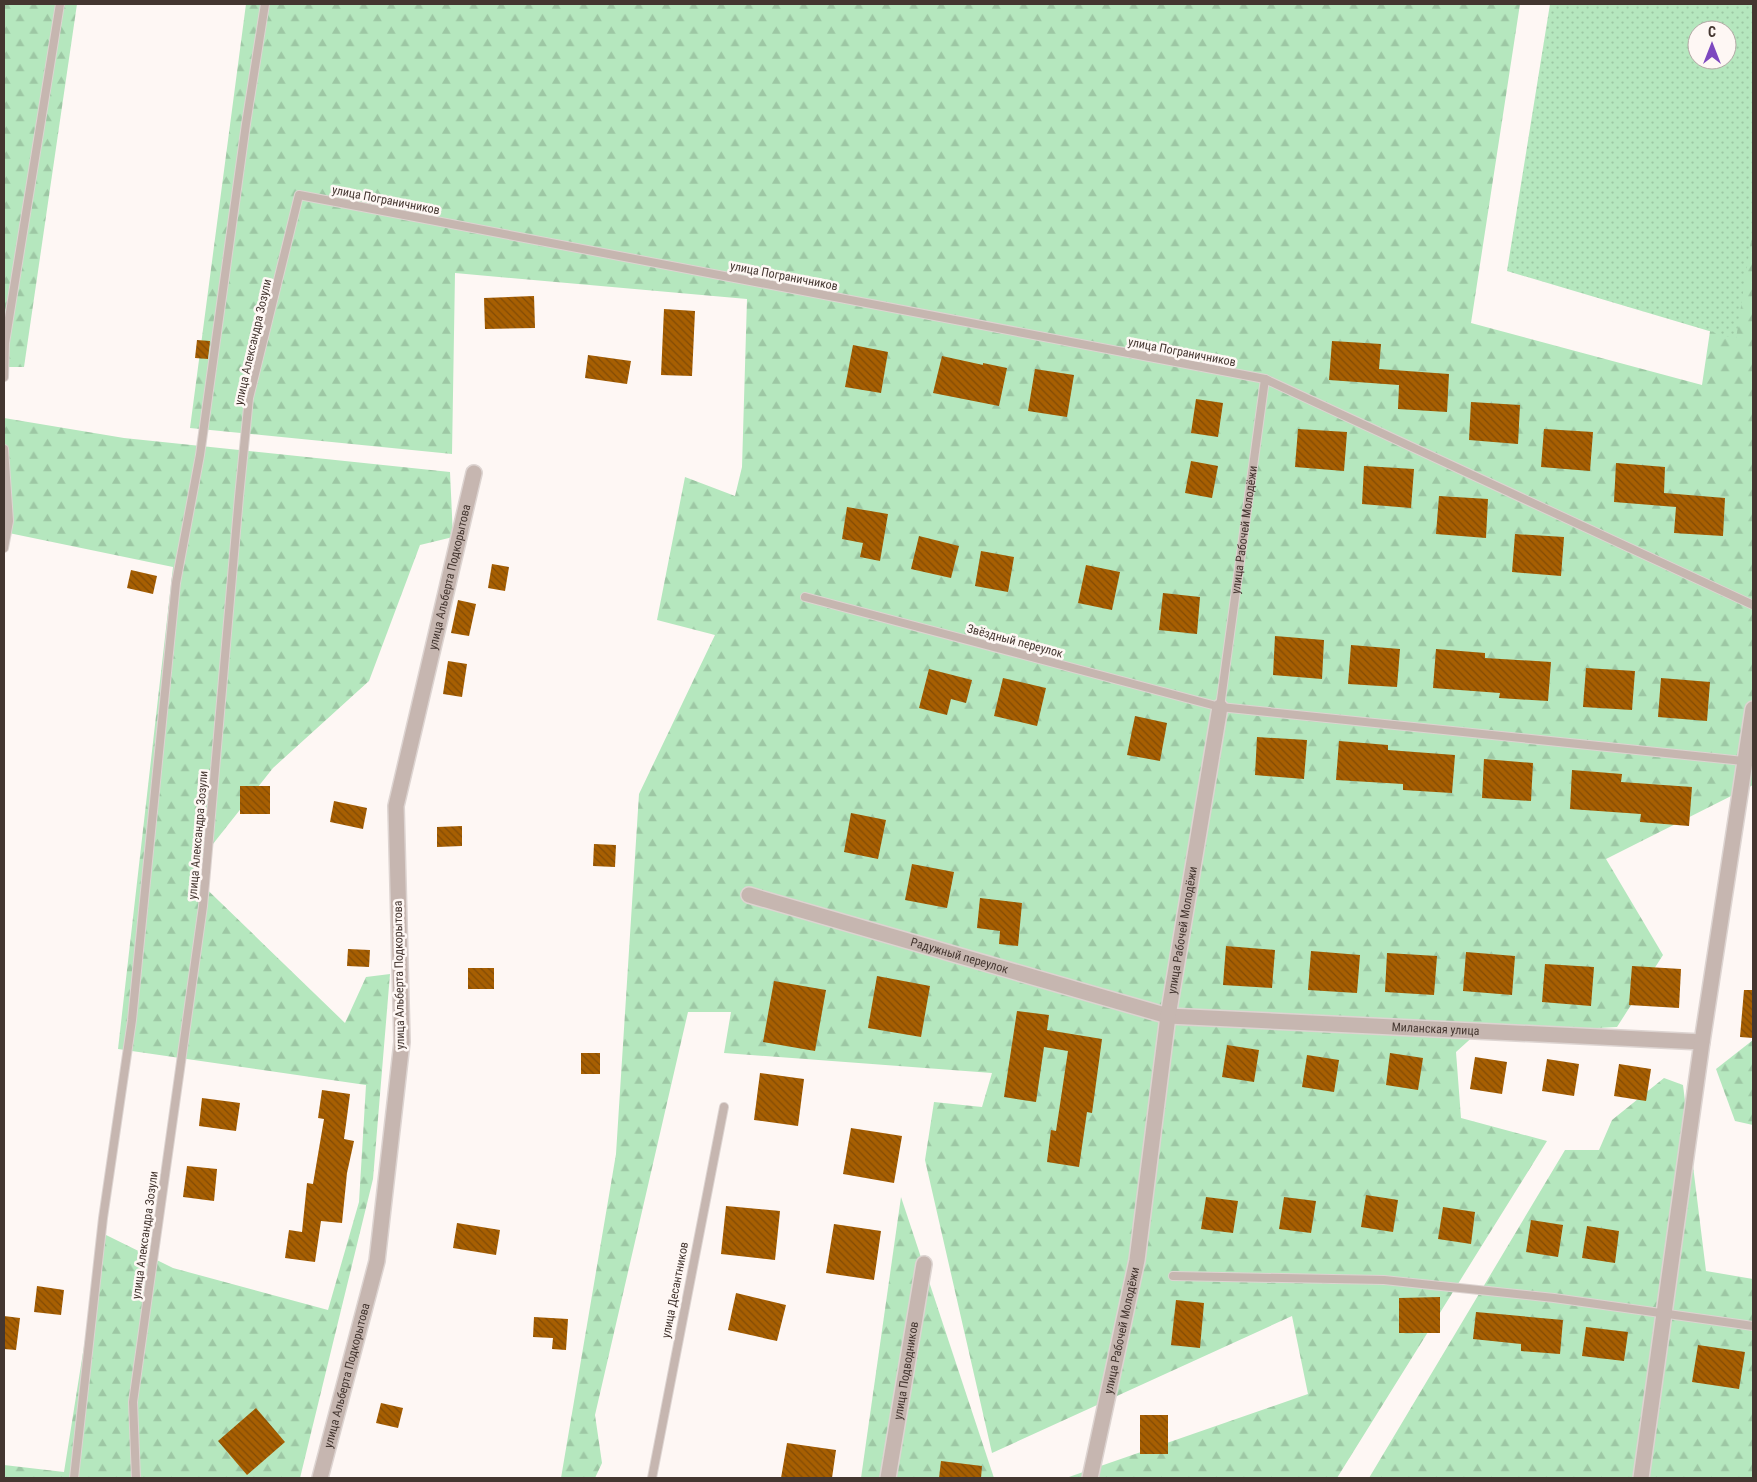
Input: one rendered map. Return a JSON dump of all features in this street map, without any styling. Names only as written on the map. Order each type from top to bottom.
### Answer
[{"type":"street","name":"улица Альберта Подкорытова","points":[[320,1478],[377,1261],[402,1042],[396,806],[474,473]]},
{"type":"street","name":"улица Рабочей Молодёжи","points":[[1090,1478],[1137,1260],[1168,1016],[1220,707]]},
{"type":"street","points":[[1641,1478],[1702,1042],[1749,761],[1753,709]]},
{"type":"street","name":"Радужный переулок","points":[[749,895],[1168,1016]]},
{"type":"street","name":"Миланская улица","points":[[1168,1016],[1702,1042]]},
{"type":"street","name":"улица Подводников","points":[[888,1478],[924,1264]]},
{"type":"lane","points":[[4,377],[6,343],[60,4]]},
{"type":"lane","points":[[74,1478],[103,1218],[132,1020],[176,583],[200,455],[246,124],[266,4]]},
{"type":"lane","name":"улица Пограничников","points":[[299,195],[1265,379],[1753,605]]},
{"type":"lane","name":"улица Александра Зозули","points":[[136,1478],[133,1402],[203,906],[238,497],[249,398],[299,195]]},
{"type":"lane","name":"улица Рабочей Молодёжи","points":[[1220,707],[1265,379]]},
{"type":"lane","points":[[4,449],[9,521],[4,548]]},
{"type":"lane","name":"Звёздный переулок","points":[[805,597],[1220,707],[1749,761]]},
{"type":"lane","name":"улица Десантников","points":[[652,1478],[724,1107]]},
{"type":"lane","points":[[1173,1276],[1384,1280],[1554,1298],[1753,1326]]},
{"type":"green space","points":[[4,4],[77,4],[24,367],[4,367]]},
{"type":"green space","points":[[246,4],[1520,4],[1471,323],[1702,385],[1753,42],[1753,785],[1606,859],[1663,955],[1617,1027],[1538,1031],[1488,1023],[1456,1052],[1461,1118],[1547,1141],[1337,1478],[1066,1478],[1308,1394],[1292,1316],[992,1453],[925,1160],[934,1102],[982,1107],[992,1073],[724,1053],[731,1012],[688,1012],[595,1415],[602,1463],[595,1478],[561,1478],[616,1154],[639,794],[715,635],[657,620],[685,477],[735,496],[742,467],[747,299],[455,273],[452,454],[190,428]]},
{"type":"green space","points":[[1550,4],[1753,4],[1753,228],[1736,339],[1507,271]]},
{"type":"green space","points":[[4,418],[124,438],[450,472],[453,537],[420,545],[369,681],[273,768],[190,873],[345,1023],[366,977],[390,974],[373,1179],[300,1478],[4,1478],[4,1465],[64,1472],[102,1233],[173,1268],[328,1310],[359,1202],[366,1085],[118,1049],[173,567],[4,532]]},
{"type":"green space","points":[[1753,1040],[1753,1125],[1735,1121],[1716,1069]]},
{"type":"green space","points":[[1664,1078],[1683,1085],[1706,1271],[1753,1279],[1753,1478],[1369,1478],[1565,1150],[1599,1150],[1612,1120]]},
{"type":"green space","points":[[901,1197],[994,1478],[861,1478]]},
{"type":"building","points":[[534,296],[535,328],[485,329],[484,298]]},
{"type":"building","points":[[664,309],[695,311],[692,376],[661,375]]},
{"type":"building","points":[[197,340],[210,341],[208,359],[195,358]]},
{"type":"building","points":[[1332,341],[1381,344],[1379,369],[1449,374],[1447,412],[1398,409],[1399,385],[1329,380]]},
{"type":"building","points":[[853,345],[888,352],[881,393],[845,387]]},
{"type":"building","points":[[588,355],[631,361],[627,384],[585,378]]},
{"type":"building","points":[[942,356],[1007,368],[999,406],[933,393]]},
{"type":"building","points":[[1035,369],[1074,375],[1067,417],[1028,411]]},
{"type":"building","points":[[1196,399],[1223,403],[1218,437],[1191,433]]},
{"type":"building","points":[[1471,402],[1520,405],[1518,444],[1469,440]]},
{"type":"building","points":[[1298,429],[1347,432],[1344,471],[1295,467]]},
{"type":"building","points":[[1544,429],[1593,432],[1590,471],[1541,467]]},
{"type":"building","points":[[1191,461],[1218,466],[1212,498],[1185,493]]},
{"type":"building","points":[[1616,463],[1665,467],[1664,493],[1725,498],[1723,536],[1674,533],[1676,507],[1614,502]]},
{"type":"building","points":[[1364,466],[1414,469],[1411,508],[1362,504]]},
{"type":"building","points":[[1439,496],[1488,499],[1486,538],[1436,534]]},
{"type":"building","points":[[847,507],[888,514],[880,561],[860,557],[863,543],[842,539]]},
{"type":"building","points":[[1515,534],[1564,537],[1561,576],[1512,572]]},
{"type":"building","points":[[919,536],[959,546],[951,578],[911,569]]},
{"type":"building","points":[[981,551],[1014,557],[1008,592],[975,586]]},
{"type":"building","points":[[492,564],[509,567],[505,591],[488,588]]},
{"type":"building","points":[[1086,565],[1120,572],[1112,610],[1078,603]]},
{"type":"building","points":[[131,570],[157,576],[153,594],[127,588]]},
{"type":"building","points":[[1163,593],[1200,597],[1197,634],[1159,630]]},
{"type":"building","points":[[458,600],[476,604],[469,636],[451,633]]},
{"type":"building","points":[[1275,636],[1324,640],[1322,679],[1273,675]]},
{"type":"building","points":[[1351,645],[1400,649],[1397,687],[1348,684]]},
{"type":"building","points":[[1436,649],[1485,653],[1485,658],[1551,662],[1548,701],[1499,698],[1500,693],[1433,688]]},
{"type":"building","points":[[448,661],[467,664],[462,697],[443,694]]},
{"type":"building","points":[[1586,668],[1635,671],[1632,710],[1583,707]]},
{"type":"building","points":[[929,669],[972,680],[966,703],[951,699],[947,715],[919,708]]},
{"type":"building","points":[[1003,678],[1046,688],[1037,726],[994,716]]},
{"type":"building","points":[[1661,678],[1710,682],[1707,721],[1658,717]]},
{"type":"building","points":[[1135,716],[1167,723],[1160,761],[1127,755]]},
{"type":"building","points":[[1257,737],[1307,740],[1304,779],[1255,775]]},
{"type":"building","points":[[1339,741],[1388,745],[1388,750],[1455,755],[1452,793],[1403,790],[1403,784],[1336,780]]},
{"type":"building","points":[[1484,759],[1533,763],[1531,801],[1482,798]]},
{"type":"building","points":[[1572,770],[1622,774],[1621,782],[1692,787],[1689,826],[1640,822],[1641,814],[1570,809]]},
{"type":"building","points":[[240,786],[270,786],[270,814],[240,814]]},
{"type":"building","points":[[334,801],[367,808],[363,829],[330,822]]},
{"type":"building","points":[[851,813],[886,820],[878,859],[844,852]]},
{"type":"building","points":[[462,826],[462,846],[437,847],[437,827]]},
{"type":"building","points":[[594,844],[616,845],[615,867],[593,866]]},
{"type":"building","points":[[912,864],[954,872],[947,908],[905,900]]},
{"type":"building","points":[[980,898],[1022,903],[1018,946],[999,944],[1000,931],[977,928]]},
{"type":"building","points":[[1226,946],[1275,950],[1272,988],[1223,985]]},
{"type":"building","points":[[348,949],[370,950],[369,967],[347,966]]},
{"type":"building","points":[[1311,951],[1360,955],[1357,993],[1308,990]]},
{"type":"building","points":[[1466,952],[1515,956],[1512,995],[1463,991]]},
{"type":"building","points":[[1387,953],[1437,956],[1434,995],[1385,992]]},
{"type":"building","points":[[1545,964],[1594,967],[1591,1006],[1542,1002]]},
{"type":"building","points":[[1632,966],[1681,969],[1679,1008],[1629,1005]]},
{"type":"building","points":[[468,968],[494,968],[494,989],[468,989]]},
{"type":"building","points":[[877,976],[930,986],[921,1037],[868,1028]]},
{"type":"building","points":[[774,981],[826,990],[815,1051],[763,1042]]},
{"type":"building","points":[[1744,990],[1753,990],[1753,1038],[1740,1037]]},
{"type":"building","points":[[1017,1011],[1049,1015],[1047,1030],[1102,1039],[1092,1113],[1087,1112],[1079,1167],[1047,1162],[1051,1130],[1056,1131],[1068,1051],[1044,1047],[1036,1102],[1004,1097]]},
{"type":"building","points":[[1227,1045],[1259,1050],[1254,1082],[1222,1077]]},
{"type":"building","points":[[581,1053],[600,1053],[600,1074],[581,1074]]},
{"type":"building","points":[[1390,1053],[1423,1058],[1418,1090],[1386,1085]]},
{"type":"building","points":[[1307,1055],[1339,1060],[1334,1092],[1302,1087]]},
{"type":"building","points":[[1475,1057],[1507,1062],[1502,1094],[1470,1089]]},
{"type":"building","points":[[1547,1059],[1579,1064],[1574,1096],[1542,1091]]},
{"type":"building","points":[[1619,1064],[1651,1069],[1646,1101],[1614,1096]]},
{"type":"building","points":[[760,1073],[804,1079],[798,1126],[754,1120]]},
{"type":"building","points":[[322,1090],[350,1094],[344,1139],[354,1141],[347,1173],[342,1223],[321,1221],[315,1262],[285,1258],[289,1230],[302,1232],[307,1183],[313,1184],[324,1119],[318,1118]]},
{"type":"building","points":[[202,1098],[240,1103],[236,1131],[199,1126]]},
{"type":"building","points":[[851,1128],[902,1136],[894,1183],[843,1174]]},
{"type":"building","points":[[187,1166],[217,1169],[214,1201],[183,1197]]},
{"type":"building","points":[[1366,1195],[1398,1200],[1393,1232],[1361,1227]]},
{"type":"building","points":[[1206,1197],[1238,1201],[1233,1233],[1201,1229]]},
{"type":"building","points":[[1284,1197],[1316,1201],[1311,1233],[1279,1229]]},
{"type":"building","points":[[726,1206],[780,1211],[775,1260],[721,1254]]},
{"type":"building","points":[[1443,1207],[1475,1212],[1471,1244],[1438,1239]]},
{"type":"building","points":[[1531,1220],[1563,1225],[1558,1257],[1526,1252]]},
{"type":"building","points":[[457,1223],[500,1230],[496,1255],[453,1248]]},
{"type":"building","points":[[834,1224],[881,1231],[874,1280],[826,1273]]},
{"type":"building","points":[[1587,1226],[1619,1231],[1615,1263],[1582,1258]]},
{"type":"building","points":[[37,1286],[64,1290],[61,1315],[34,1312]]},
{"type":"building","points":[[736,1293],[786,1305],[777,1341],[728,1330]]},
{"type":"building","points":[[1440,1297],[1440,1333],[1399,1333],[1399,1298]]},
{"type":"building","points":[[1176,1300],[1204,1303],[1200,1348],[1171,1345]]},
{"type":"building","points":[[1476,1312],[1563,1320],[1560,1354],[1521,1351],[1521,1344],[1473,1339]]},
{"type":"building","points":[[4,1316],[20,1318],[16,1350],[4,1349]]},
{"type":"building","points":[[534,1317],[568,1319],[566,1350],[552,1349],[553,1338],[533,1337]]},
{"type":"building","points":[[1586,1327],[1628,1332],[1624,1361],[1582,1356]]},
{"type":"building","points":[[1698,1345],[1745,1352],[1739,1389],[1692,1382]]},
{"type":"building","points":[[381,1403],[403,1408],[398,1428],[376,1423]]},
{"type":"building","points":[[256,1408],[285,1442],[247,1475],[218,1441]]},
{"type":"building","points":[[1140,1415],[1168,1415],[1168,1454],[1140,1454]]},
{"type":"building","points":[[787,1443],[836,1450],[832,1478],[781,1478]]},
{"type":"building","points":[[941,1461],[982,1466],[981,1478],[939,1478]]}]
